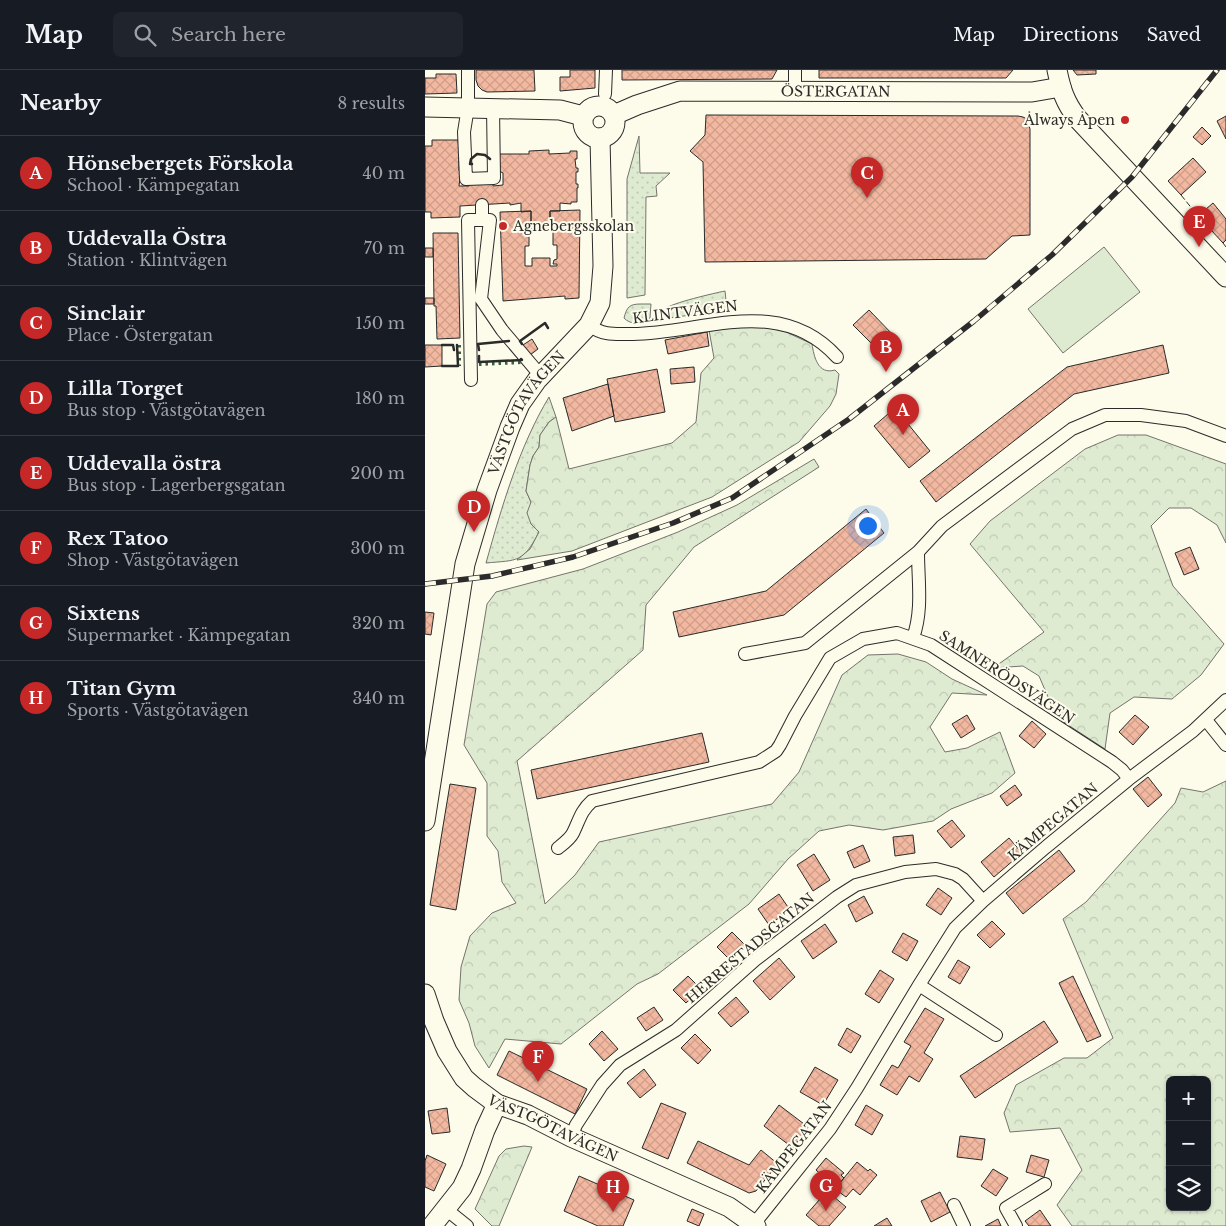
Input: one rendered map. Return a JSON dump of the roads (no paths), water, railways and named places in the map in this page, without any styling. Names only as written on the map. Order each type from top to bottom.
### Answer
[{"type":"street","points":[[467,70],[466,179],[481,180],[495,178],[496,148],[493,108]]},
{"type":"street","points":[[605,94],[607,70]]},
{"type":"street","points":[[795,70],[795,92]]},
{"type":"street","points":[[1059,78],[1067,104],[1077,118],[1226,277]]},
{"type":"street","name":"ÖSTERGATAN","points":[[614,115],[637,105],[680,92],[1033,92],[1059,78]]},
{"type":"street","points":[[425,106],[560,110],[583,116]]},
{"type":"street","points":[[595,106],[606,107],[614,115],[615,125],[613,130],[605,137],[590,136],[583,127],[583,116],[595,106]]},
{"type":"street","name":"VÄSTGÖTAVÄGEN","points":[[425,821],[431,746],[473,532],[510,427],[521,404],[541,376],[589,325],[600,303],[603,266],[601,138]]},
{"type":"street","points":[[482,205],[482,220]]},
{"type":"street","points":[[471,380],[475,298],[468,220],[490,220],[475,298]]},
{"type":"street","points":[[475,298],[541,376]]},
{"type":"street","points":[[502,330],[510,319]]},
{"type":"street","name":"KLINTVÄGEN","points":[[589,325],[598,331],[615,334],[658,332],[733,321],[771,322],[788,326],[813,336],[827,346],[837,357]]},
{"type":"street","points":[[745,654],[805,643],[918,552],[942,526],[1072,429],[1105,415],[1141,415],[1186,421],[1226,436]]},
{"type":"street","points":[[913,638],[920,602],[918,552]]},
{"type":"street","name":"SAMNERÖDSVÄGEN","points":[[558,848],[572,834],[579,815],[592,801],[707,775],[759,762],[769,757],[781,745],[795,716],[830,658],[863,639],[897,633],[931,644],[1112,762],[1129,779]]},
{"type":"street","name":"KÄMPEGATAN","points":[[755,1225],[830,1129],[955,928],[983,901],[1129,779],[1206,720],[1226,700]]},
{"type":"street","points":[[1206,720],[1226,745]]},
{"type":"street","name":"HERRESTADSGATAN","points":[[571,1137],[576,1125],[602,1085],[621,1065],[676,1030],[755,960],[837,896],[856,885],[905,872],[936,869],[955,874],[963,879],[983,901]]},
{"type":"street","points":[[919,985],[996,1035]]},
{"type":"street","name":"VÄSTGÖTAVÄGEN","points":[[425,994],[440,1036],[456,1068],[474,1087],[497,1104],[528,1115],[571,1137],[729,1207],[755,1225]]},
{"type":"street","points":[[433,1226],[462,1188],[497,1104]]},
{"type":"street","points":[[1016,1226],[1006,1208],[1045,1184]]},
{"type":"street","points":[[954,1206],[964,1226]]},
{"type":"street","points":[[447,1210],[467,1226]]},
{"type":"railway","points":[[425,584],[492,576],[573,557],[673,523],[732,498],[849,419],[974,321],[1052,255],[1132,177],[1217,70]]},
{"type":"place","name":"Ålways Åpen","points":[[1125,120]]},
{"type":"place","name":"Sinclair","points":[[867,198]]},
{"type":"place","name":"Agnebergsskolan","points":[[503,226]]},
{"type":"place","name":"Uddevalla östra","points":[[1199,247]]},
{"type":"place","name":"Uddevalla Östra","points":[[886,372]]},
{"type":"place","name":"Hönsebergets Förskola","points":[[903,435]]},
{"type":"place","name":"Lilla Torget","points":[[474,532]]},
{"type":"place","name":"Rex Tatoo","points":[[538,1082]]},
{"type":"place","name":"Sixtens","points":[[826,1211]]},
{"type":"place","name":"Titan Gym","points":[[613,1212]]}]
